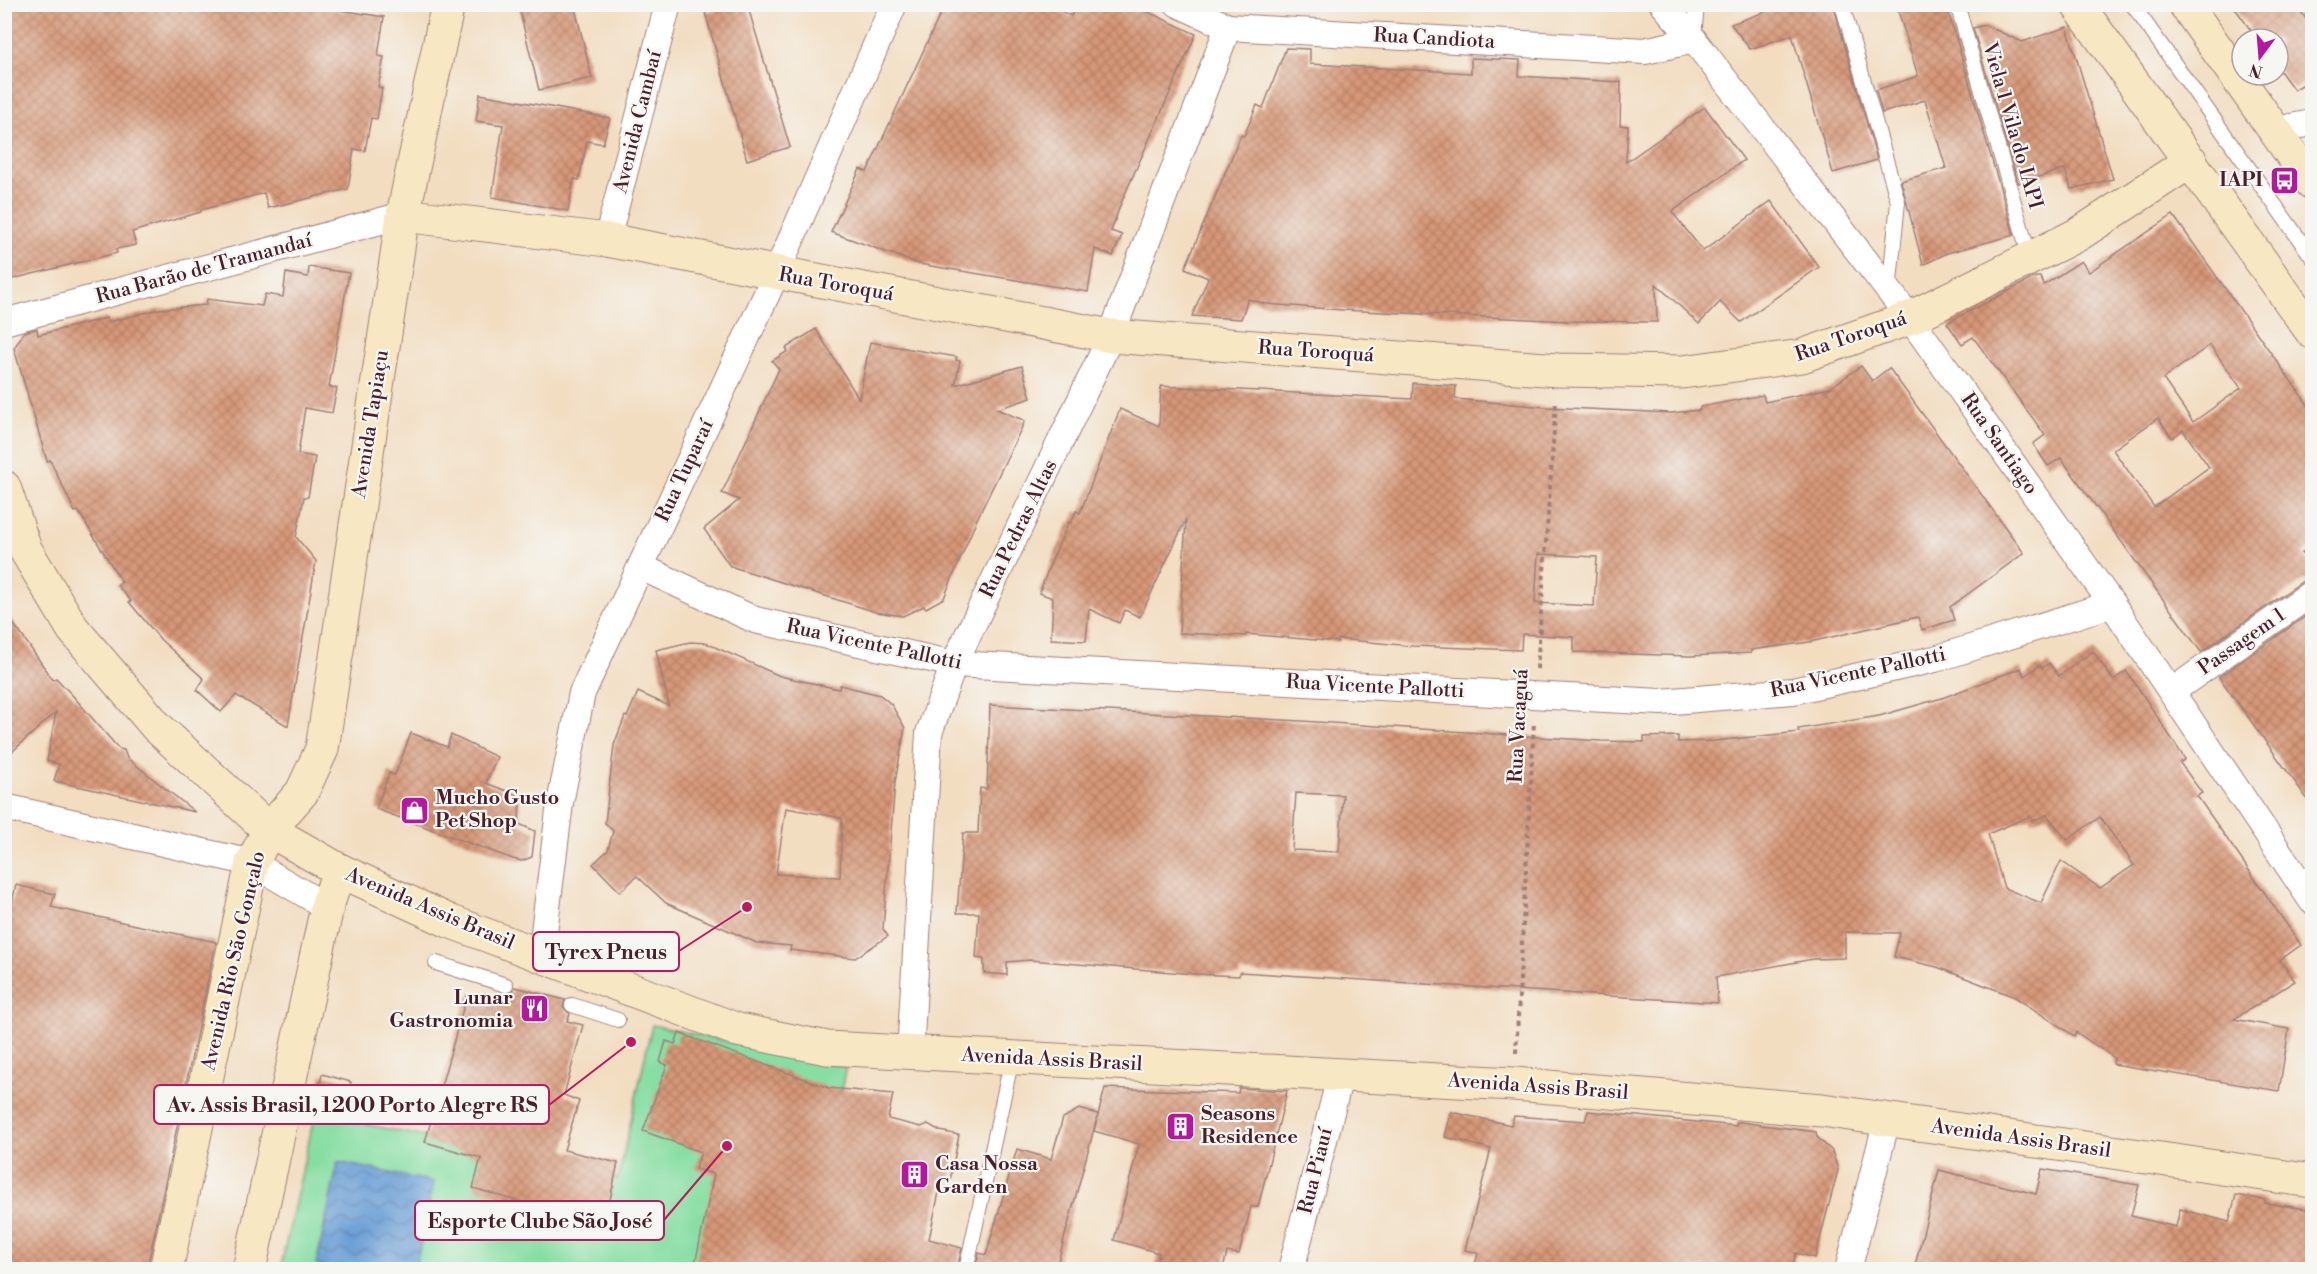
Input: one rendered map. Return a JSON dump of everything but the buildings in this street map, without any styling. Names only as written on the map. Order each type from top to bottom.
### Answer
[{"type":"street","name":"Avenida Tapiaçu","points":[[269,830],[302,792],[322,749],[403,215],[448,4]]},
{"type":"street","name":"Avenida Cambaí","points":[[607,240],[668,4]]},
{"type":"street","name":"Rua Candiota","points":[[1178,4],[1228,27],[1645,51],[1694,40]]},
{"type":"street","name":"Rua Santiago","points":[[1662,4],[1694,40],[1910,318],[2112,604],[2313,901]]},
{"type":"street","points":[[2078,4],[2313,332]]},
{"type":"street","points":[[2185,4],[2313,183]]},
{"type":"street","name":"Rua Tuparaí","points":[[541,956],[560,803],[582,693],[776,274],[889,9]]},
{"type":"street","name":"Rua Pedras Altas","points":[[910,1054],[929,733],[954,664],[1111,336],[1228,27]]},
{"type":"street","points":[[2275,130],[2313,123]]},
{"type":"street","name":"Rua Toroquá","points":[[403,215],[607,240],[1111,336],[1558,370],[1682,372],[1802,356],[1910,318],[2079,234],[2191,161]]},
{"type":"street","name":"Rua Barão de Tramandaí","points":[[4,322],[403,215]]},
{"type":"street","name":"Avenida Assis Brasil","points":[[4,487],[25,549],[73,629],[157,727],[269,830],[339,870],[449,921],[738,1030],[827,1048],[1514,1083],[1822,1110],[2313,1181]]},
{"type":"street","name":"Rua Vicente Pallotti","points":[[641,567],[755,620],[954,664],[1661,702],[1793,691],[1935,659],[2112,604]]},
{"type":"street","name":"Passagem 1","points":[[2172,691],[2313,593]]},
{"type":"street","points":[[4,807],[252,863],[327,907]]},
{"type":"street","name":"Avenida Rio São Gonçalo","points":[[166,1269],[252,863],[269,830]]},
{"type":"street","points":[[249,1269],[327,907],[339,870]]},
{"type":"street","name":"Rua Piauí","points":[[1291,1269],[1341,1073]]},
{"type":"street","points":[[1848,1269],[1887,1120]]},
{"type":"lane","points":[[1694,40],[1697,4]]},
{"type":"lane","points":[[1842,4],[1898,201],[1889,292]]},
{"type":"lane","name":"Viela 1 Vila do IAPI","points":[[1957,4],[2030,258]]},
{"type":"lane","points":[[2127,4],[2136,8],[2313,257]]},
{"type":"lane","points":[[436,963],[506,985]]},
{"type":"lane","points":[[572,1005],[618,1020]]},
{"type":"lane","points":[[966,1269],[1012,1058]]},
{"type":"path","name":"Rua Vacaguá","points":[[1514,1083],[1535,696],[1558,370]]},
{"type":"green space","points":[[652,1025],[846,1067],[802,1269],[280,1270],[315,1113],[618,1179]]},
{"type":"water","points":[[338,1162],[434,1182],[415,1269],[336,1270],[316,1265]]},
{"type":"place","name":"IAPI","points":[[2284,180]]},
{"type":"place","name":"Mucho Gusto Pet Shop","points":[[414,810]]},
{"type":"place","name":"Tyrex Pneus","points":[[747,907]]},
{"type":"place","name":"Lunar Gastronomia","points":[[534,1009]]},
{"type":"place","name":"Av. Assis Brasil, 1200 Porto Alegre RS","points":[[631,1042]]},
{"type":"place","name":"Seasons Residence","points":[[1180,1126]]},
{"type":"place","name":"Esporte Clube São José","points":[[727,1146]]},
{"type":"place","name":"Casa Nossa Garden","points":[[914,1175]]}]
